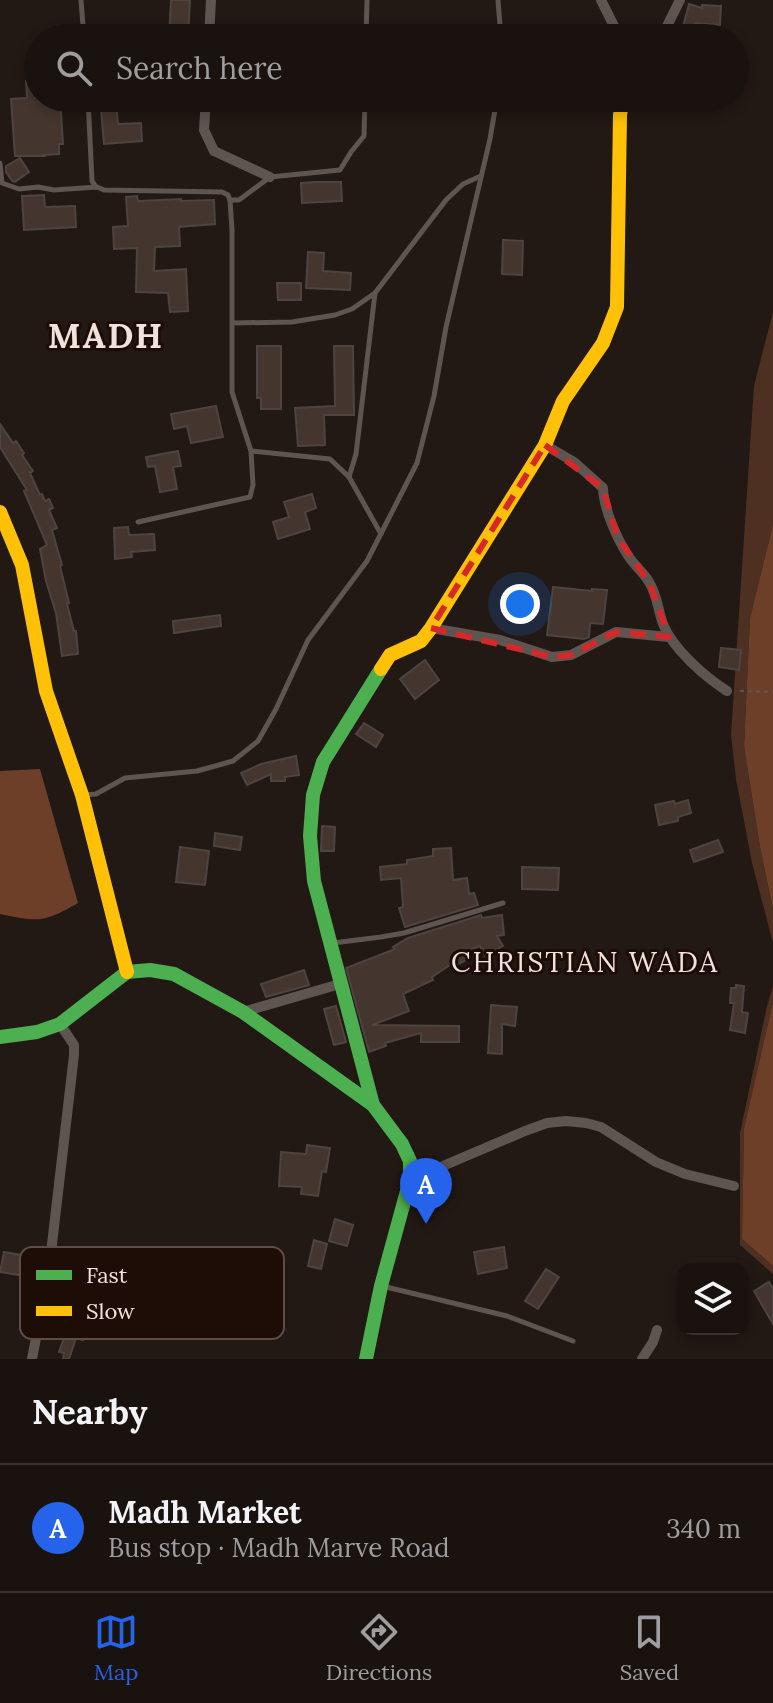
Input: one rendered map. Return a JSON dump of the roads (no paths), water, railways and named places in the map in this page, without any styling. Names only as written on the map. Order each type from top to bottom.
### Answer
[{"type":"street","points":[[210,24],[211,0]]},
{"type":"street","points":[[601,0],[613,24]]},
{"type":"street","points":[[668,24],[680,0]]},
{"type":"street","points":[[205,112],[204,130],[214,151],[270,177]]},
{"type":"street","points":[[373,1105],[314,881],[310,836],[313,795],[323,762],[390,655],[421,641],[431,628],[545,445],[563,401],[603,343],[617,307],[621,112]]},
{"type":"street","points":[[545,445],[574,462],[603,488],[605,506],[617,536],[650,584],[669,637],[710,680],[727,691]]},
{"type":"street","points":[[0,512],[22,565],[46,691],[82,795],[127,972]]},
{"type":"street","points":[[431,628],[500,640],[552,657],[571,655],[616,632],[669,637]]},
{"type":"street","points":[[0,1037],[37,1032],[60,1024],[127,972],[150,970],[174,974],[243,1012],[373,1105],[402,1144],[410,1161],[410,1180],[381,1286],[366,1359]]},
{"type":"street","points":[[243,1012],[340,984]]},
{"type":"street","points":[[52,1247],[74,1055],[74,1045],[60,1024]]},
{"type":"street","points":[[410,1180],[525,1131],[547,1123],[566,1121],[601,1127],[656,1162],[685,1174],[734,1186]]},
{"type":"street","points":[[642,1359],[657,1330]]},
{"type":"street","points":[[32,1359],[36,1339]]},
{"type":"lane","points":[[81,0],[83,24]]},
{"type":"lane","points":[[366,24],[367,0]]},
{"type":"lane","points":[[498,0],[500,24]]},
{"type":"lane","points":[[89,112],[92,181],[97,187],[104,190],[222,192],[230,200],[232,392],[251,451],[253,485],[250,497],[138,522]]},
{"type":"lane","points":[[230,200],[239,200],[270,177],[340,170],[364,136],[365,112]]},
{"type":"lane","points":[[82,795],[96,794],[125,778],[197,771],[233,761],[258,741],[308,640],[367,561],[417,463],[494,112]]},
{"type":"lane","points":[[0,163],[2,183],[19,189],[97,187]]},
{"type":"lane","points":[[233,323],[292,322],[352,309],[375,293],[446,200],[463,184],[482,176]]},
{"type":"lane","points":[[349,477],[356,454],[375,293]]},
{"type":"lane","points":[[251,451],[330,459],[349,477],[381,534]]},
{"type":"lane","points":[[329,943],[404,933],[503,903]]},
{"type":"lane","points":[[381,1286],[507,1316],[573,1341]]},
{"type":"place","name":"Madh Market","points":[[426,1224]]},
{"type":"district","name":"MADH","points":[[106,336]]},
{"type":"district","name":"CHRISTIAN WADA","points":[[585,962]]}]
